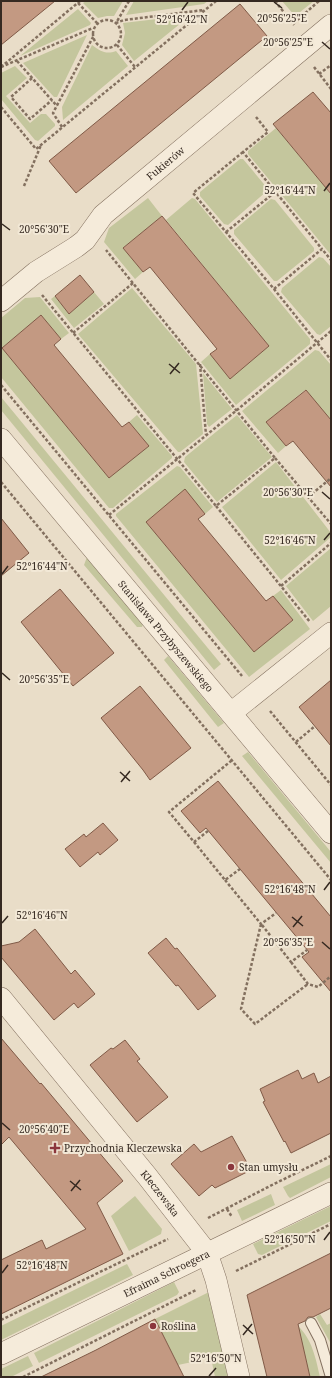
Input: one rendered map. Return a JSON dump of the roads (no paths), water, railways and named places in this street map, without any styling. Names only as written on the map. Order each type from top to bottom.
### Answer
[{"type":"street","name":"Fukierów","points":[[1,301],[36,272],[76,247],[84,240],[103,215],[331,24]]},
{"type":"street","name":"Stanisława Przybyszewskiego","points":[[1,439],[331,833]]},
{"type":"street","points":[[231,712],[256,694],[331,633]]},
{"type":"street","name":"Kleczewska","points":[[1,998],[142,1170],[207,1253],[216,1280],[239,1377]]},
{"type":"street","name":"Efraima Schroegera","points":[[1,1354],[331,1193]]},
{"type":"lane","points":[[311,1322],[320,1340],[331,1377]]},
{"type":"place","name":"Przychodnia Kleczewska","points":[[55,1148]]},
{"type":"place","name":"Stan umysłu","points":[[231,1167]]},
{"type":"place","name":"Roślina","points":[[153,1326]]}]
